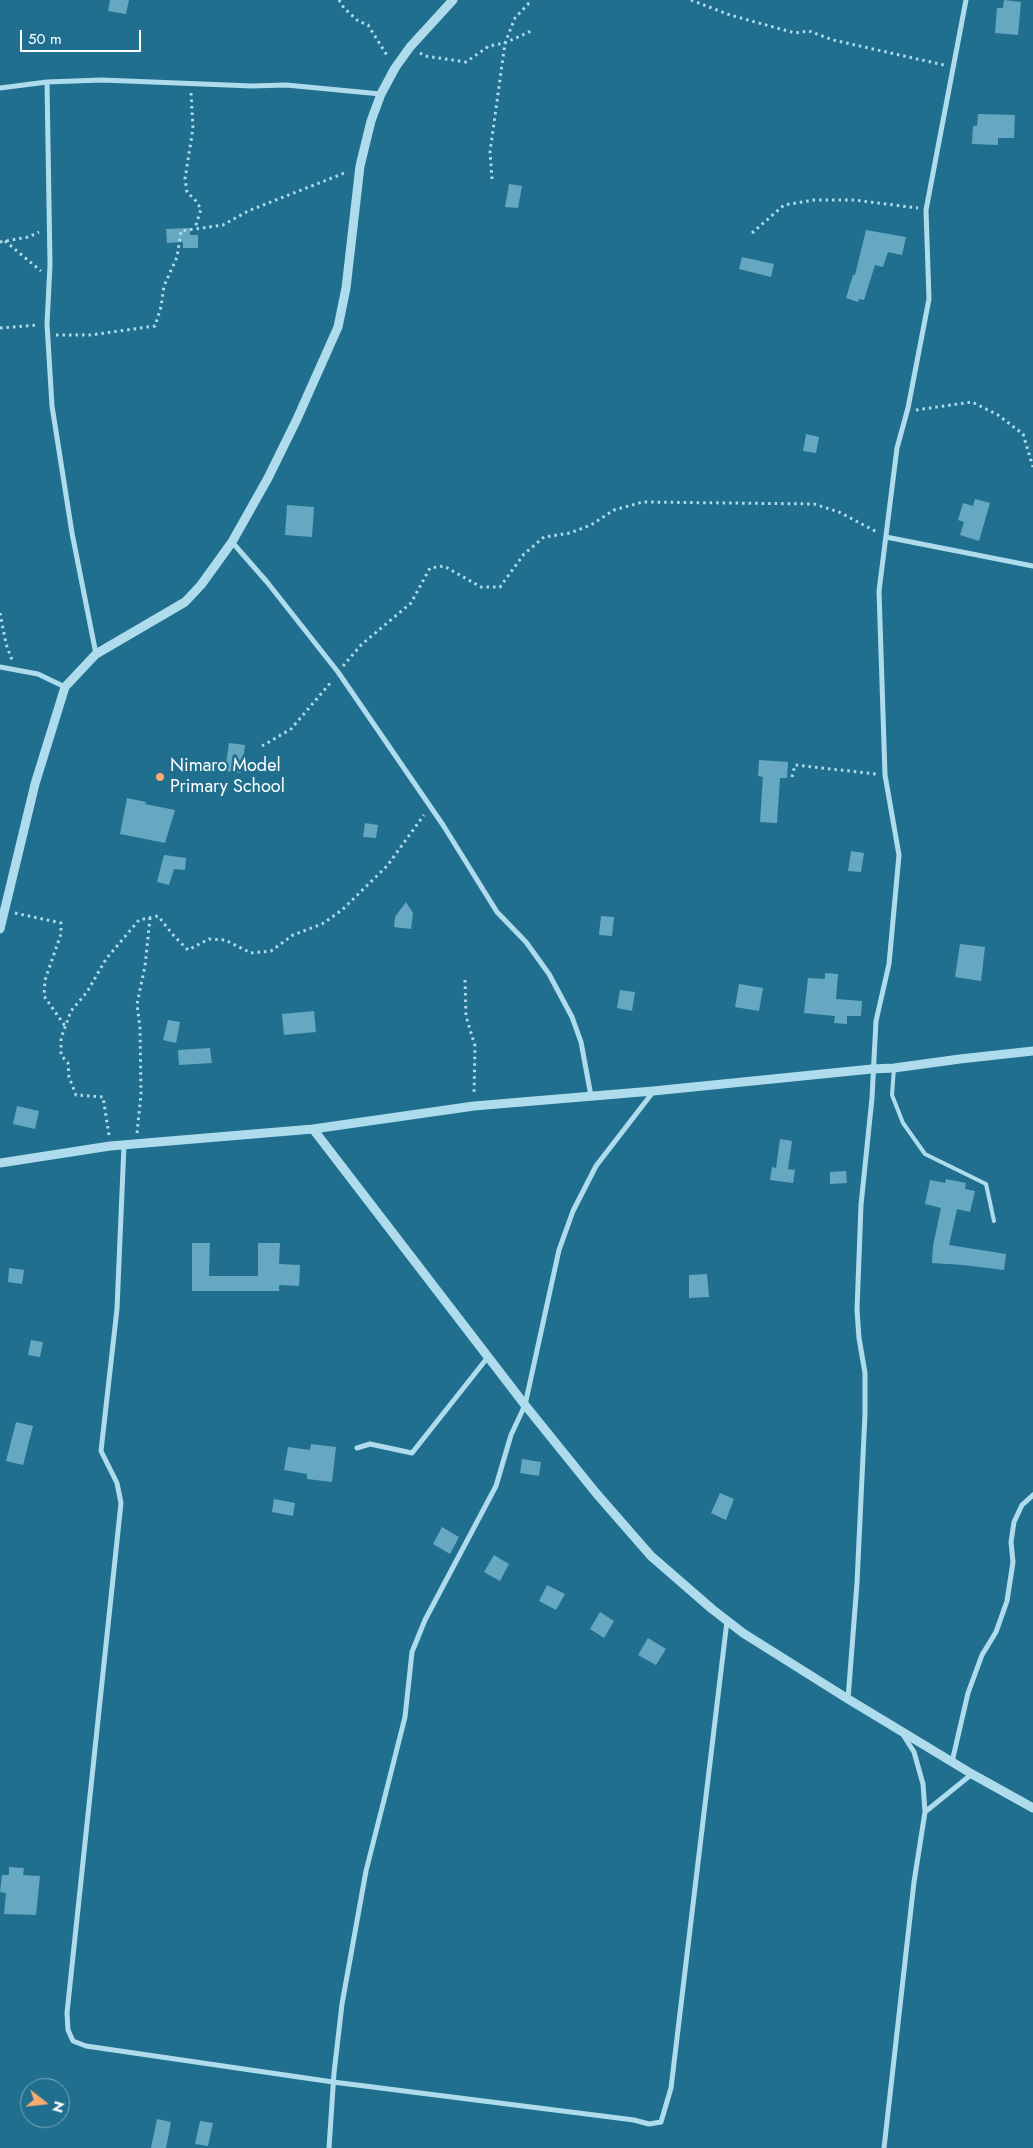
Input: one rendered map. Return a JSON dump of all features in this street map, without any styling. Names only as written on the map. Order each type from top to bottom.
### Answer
[{"type":"street","points":[[0,929],[35,784],[65,687],[96,654],[185,602],[201,585],[232,542],[298,419],[338,327],[346,288],[360,166],[371,121],[381,94],[395,68],[410,47],[453,0]]},
{"type":"street","points":[[848,1699],[857,1583],[865,1414],[865,1373],[859,1338],[857,1310],[860,1205],[872,1098],[872,1068],[876,1021],[889,964],[899,855],[884,775],[879,591],[897,448],[908,408],[929,299],[926,210],[966,0]]},
{"type":"street","points":[[0,88],[47,82],[102,80],[192,82],[252,86],[286,85],[381,94]]},
{"type":"street","points":[[47,82],[49,227],[47,324],[52,406],[72,533],[96,654]]},
{"type":"street","points":[[886,537],[1033,566]]},
{"type":"street","points":[[232,542],[267,582],[338,672],[430,806],[497,912],[526,942],[549,974],[572,1018],[581,1042],[591,1096]]},
{"type":"street","points":[[0,667],[38,674],[65,687]]},
{"type":"street","points":[[0,1162],[136,1143],[313,1129],[474,1106],[653,1091],[872,1068],[894,1068],[1033,1052]]},
{"type":"street","points":[[329,2148],[333,2082],[342,2004],[366,1871],[393,1758],[405,1717],[412,1652],[425,1620],[496,1486],[511,1435],[525,1405],[559,1250],[573,1211],[596,1166],[653,1091]]},
{"type":"street","points":[[313,1129],[525,1405],[650,1556],[727,1621],[848,1699],[972,1774],[1033,1808]]},
{"type":"street","points":[[124,1145],[117,1309],[101,1451],[118,1483],[120,1504],[67,2013],[68,2030],[73,2041],[86,2046],[333,2082],[634,2120],[649,2124],[661,2122],[671,2088],[727,1621]]},
{"type":"street","points":[[357,1448],[370,1444],[412,1453],[488,1357]]},
{"type":"street","points":[[952,1762],[968,1692],[982,1655],[996,1632],[1007,1601],[1013,1562],[1011,1542],[1014,1522],[1022,1506],[1033,1495]]},
{"type":"street","points":[[884,2148],[914,1882],[925,1812],[923,1784],[914,1752],[900,1730]]},
{"type":"street","points":[[925,1812],[972,1774]]},
{"type":"lane","points":[[894,1068],[892,1094],[903,1123],[925,1154],[986,1184],[994,1221]]},
{"type":"path","points":[[339,0],[344,8],[358,21],[368,25],[395,68]]},
{"type":"path","points":[[691,0],[730,15],[795,33],[809,31],[832,40],[954,67]]},
{"type":"path","points":[[707,0],[707,6]]},
{"type":"path","points":[[492,179],[490,152],[505,43],[515,18],[530,1]]},
{"type":"path","points":[[410,47],[425,56],[466,62],[489,46],[505,43],[531,31]]},
{"type":"path","points":[[192,82],[190,99],[193,128],[185,179],[187,192],[201,209],[194,228]]},
{"type":"path","points":[[48,335],[91,335],[155,326],[161,307],[164,286],[177,257],[181,231],[223,225],[248,211],[360,166]]},
{"type":"path","points":[[752,233],[784,205],[814,200],[854,200],[926,210]]},
{"type":"path","points":[[2,242],[28,237],[49,227]]},
{"type":"path","points":[[2,242],[49,279]]},
{"type":"path","points":[[0,328],[47,324]]},
{"type":"path","points":[[908,408],[919,411],[972,402],[998,414],[1023,434],[1033,467]]},
{"type":"path","points":[[262,746],[291,729],[360,645],[411,603],[430,568],[444,566],[481,586],[500,587],[524,554],[544,537],[570,533],[591,525],[614,510],[643,502],[814,504],[839,512],[886,537]]},
{"type":"path","points":[[0,613],[6,644],[15,670]]},
{"type":"path","points":[[792,777],[795,765],[884,775]]},
{"type":"path","points":[[110,1146],[103,1097],[76,1095],[69,1077],[68,1063],[61,1055],[61,1038],[71,1012],[87,992],[106,958],[139,920],[158,916],[188,950],[209,940],[225,940],[251,953],[271,951],[293,935],[322,924],[342,910],[387,866],[430,806]]},
{"type":"path","points":[[5,910],[61,923],[61,934],[45,980],[44,996],[66,1026]]},
{"type":"path","points":[[136,1143],[141,1094],[140,1028],[137,1004],[145,966],[150,918]]},
{"type":"path","points":[[465,980],[466,1016],[475,1046],[474,1106]]},
{"type":"building","points":[[110,0],[129,0],[126,14],[108,11]]},
{"type":"building","points":[[1004,0],[1021,2],[1018,35],[995,33],[997,8],[1003,8]]},
{"type":"building","points":[[978,114],[1015,115],[1014,138],[998,138],[998,145],[972,144],[973,126],[977,126]]},
{"type":"building","points":[[509,184],[522,186],[518,208],[505,207]]},
{"type":"building","points":[[190,228],[190,235],[198,235],[198,248],[183,248],[183,242],[167,243],[166,229]]},
{"type":"building","points":[[866,230],[906,237],[902,255],[888,252],[883,267],[875,265],[864,300],[859,299],[858,302],[846,298],[853,275],[855,275]]},
{"type":"building","points":[[742,257],[774,264],[771,277],[739,269]]},
{"type":"building","points":[[806,434],[819,437],[816,453],[803,451]]},
{"type":"building","points":[[975,499],[990,503],[979,541],[960,535],[964,522],[958,520],[963,503],[973,506]]},
{"type":"building","points":[[287,505],[314,507],[312,537],[285,535]]},
{"type":"building","points":[[229,743],[245,745],[241,773],[225,771]]},
{"type":"building","points":[[759,760],[788,762],[787,778],[780,778],[777,823],[760,822],[763,777],[758,776]]},
{"type":"building","points":[[127,798],[175,810],[165,843],[120,834]]},
{"type":"building","points":[[365,823],[378,825],[376,838],[363,837]]},
{"type":"building","points":[[851,851],[864,853],[861,872],[848,871]]},
{"type":"building","points":[[164,855],[186,858],[185,870],[174,869],[169,885],[157,882]]},
{"type":"building","points":[[406,902],[413,913],[411,929],[394,927],[395,917]]},
{"type":"building","points":[[601,916],[614,917],[612,936],[599,935]]},
{"type":"building","points":[[960,944],[985,947],[981,981],[955,977]]},
{"type":"building","points":[[825,973],[838,974],[836,999],[862,1001],[861,1016],[847,1016],[847,1024],[834,1023],[835,1016],[804,1013],[808,978],[825,979]]},
{"type":"building","points":[[739,984],[763,988],[759,1011],[735,1007]]},
{"type":"building","points":[[620,990],[635,992],[632,1011],[617,1008]]},
{"type":"building","points":[[314,1011],[316,1032],[284,1035],[282,1014]]},
{"type":"building","points":[[168,1020],[180,1022],[176,1043],[163,1040]]},
{"type":"building","points":[[210,1048],[212,1063],[179,1065],[178,1050]]},
{"type":"building","points":[[17,1106],[39,1111],[35,1129],[13,1124]]},
{"type":"building","points":[[780,1139],[792,1141],[788,1169],[795,1170],[793,1183],[770,1180],[772,1167],[776,1168]]},
{"type":"building","points":[[846,1171],[847,1183],[830,1184],[830,1172]]},
{"type":"building","points":[[946,1179],[966,1183],[965,1189],[975,1191],[970,1212],[957,1209],[949,1245],[1006,1254],[1004,1270],[932,1263],[933,1246],[941,1208],[925,1204],[930,1180],[945,1183]]},
{"type":"building","points":[[192,1243],[210,1243],[209,1276],[258,1276],[258,1243],[280,1243],[279,1264],[300,1265],[299,1286],[279,1285],[279,1291],[192,1291]]},
{"type":"building","points":[[9,1268],[24,1270],[22,1284],[8,1282]]},
{"type":"building","points":[[707,1274],[709,1297],[689,1298],[689,1275]]},
{"type":"building","points":[[31,1340],[43,1342],[40,1357],[28,1355]]},
{"type":"building","points":[[16,1422],[33,1426],[23,1465],[6,1461]]},
{"type":"building","points":[[311,1444],[336,1447],[332,1482],[307,1479],[307,1474],[284,1470],[288,1447],[310,1450]]},
{"type":"building","points":[[522,1459],[541,1462],[539,1476],[520,1473]]},
{"type":"building","points":[[720,1493],[734,1499],[726,1520],[711,1513]]},
{"type":"building","points":[[274,1499],[295,1503],[293,1516],[272,1512]]},
{"type":"building","points":[[442,1527],[459,1537],[450,1554],[433,1544]]},
{"type":"building","points":[[494,1555],[509,1564],[500,1581],[484,1572]]},
{"type":"building","points":[[547,1585],[565,1594],[556,1610],[539,1601]]},
{"type":"building","points":[[600,1612],[614,1621],[604,1638],[590,1629]]},
{"type":"building","points":[[648,1638],[666,1649],[656,1665],[638,1655]]},
{"type":"building","points":[[9,1867],[24,1868],[23,1875],[40,1876],[36,1915],[4,1914],[6,1893],[0,1892],[2,1875],[9,1875]]},
{"type":"building","points":[[157,2119],[171,2122],[166,2148],[151,2148]]},
{"type":"building","points":[[200,2121],[213,2123],[208,2146],[195,2144]]},
{"type":"place","name":"Nimaro Model Primary School","points":[[160,777]]}]
